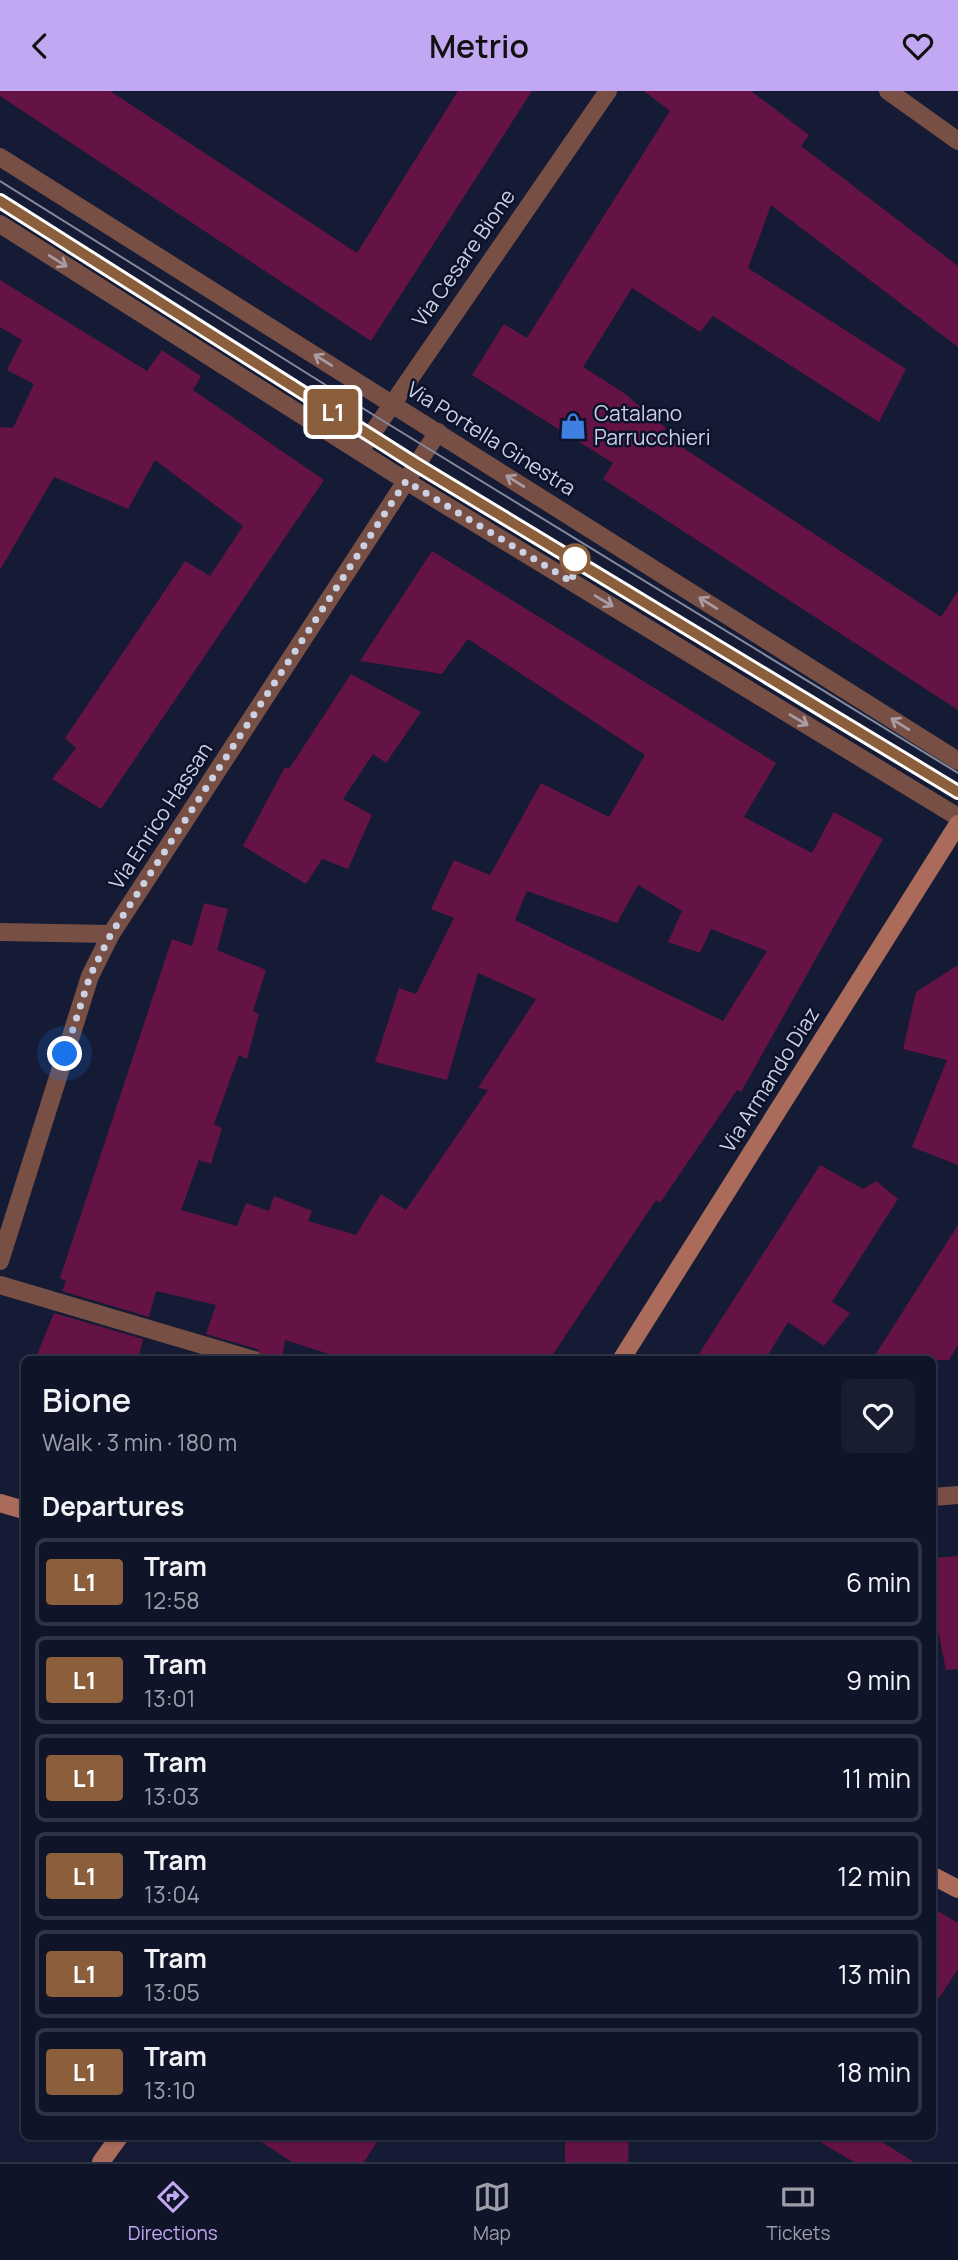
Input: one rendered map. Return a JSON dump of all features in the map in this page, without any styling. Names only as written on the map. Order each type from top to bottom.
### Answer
[{"type":"street","name":"Via Cesare Bione","points":[[360,451],[608,91]]},
{"type":"street","points":[[888,91],[958,141]]},
{"type":"street","name":"Via Portella Ginestra","points":[[0,156],[958,761]]},
{"type":"street","points":[[0,224],[406,481],[958,817]]},
{"type":"street","name":"Via Enrico Hassan","points":[[0,1261],[90,976],[111,934],[438,432]]},
{"type":"street","name":"Via Armando Diaz","points":[[624,1356],[958,824]]},
{"type":"street","points":[[0,932],[111,934]]},
{"type":"street","points":[[0,1285],[240,1356]]},
{"type":"street","points":[[936,1497],[958,1495]]},
{"type":"street","points":[[0,1503],[21,1509]]},
{"type":"street","points":[[936,1878],[958,1889]]},
{"type":"street","points":[[102,2162],[117,2140]]},
{"type":"building","points":[[0,91],[110,91],[357,253],[458,91],[532,91],[371,341],[0,96]]},
{"type":"building","points":[[644,91],[751,91],[809,135],[801,146],[958,266],[958,347],[771,205],[748,268],[906,369],[879,422],[713,316],[700,332],[632,288],[583,367],[624,393],[666,428],[662,434],[941,617],[958,591],[958,710],[603,479],[613,463],[472,375],[504,324],[527,338],[670,111]]},
{"type":"building","points":[[0,280],[147,371],[162,350],[201,376],[193,390],[324,480],[101,809],[52,779],[76,748],[65,738],[185,561],[210,576],[243,526],[155,460],[128,509],[54,477],[0,570],[0,427],[13,428],[34,384],[7,370],[22,340],[0,327]]},
{"type":"building","points":[[432,551],[776,763],[744,817],[812,853],[834,812],[883,839],[741,1092],[737,1090],[660,1203],[656,1200],[552,1356],[335,1356],[285,1340],[283,1356],[262,1356],[257,1349],[206,1334],[216,1305],[156,1291],[149,1317],[62,1291],[66,1281],[60,1278],[172,939],[192,946],[204,903],[228,909],[217,950],[266,970],[253,1011],[259,1014],[247,1059],[239,1055],[214,1124],[222,1128],[211,1164],[199,1160],[181,1210],[237,1226],[246,1203],[269,1211],[274,1196],[312,1211],[308,1221],[356,1235],[381,1194],[406,1210],[488,1090],[478,1088],[536,999],[478,973],[447,1080],[375,1062],[399,988],[416,994],[454,918],[431,909],[454,860],[490,875],[541,783],[609,817],[645,755],[468,639],[442,674],[360,661]],"holes":[[[638,885],[682,911],[668,942],[700,953],[711,929],[767,951],[723,1021],[515,920],[527,891],[617,923]]]},
{"type":"building","points":[[351,674],[421,712],[386,763],[373,754],[343,799],[372,815],[348,869],[322,859],[306,884],[243,846],[285,767],[289,769]]},
{"type":"building","points":[[958,965],[958,1165],[912,1147],[947,1060],[903,1049],[916,992]]},
{"type":"building","points":[[820,1165],[863,1189],[876,1181],[898,1199],[832,1302],[850,1313],[824,1346],[788,1322],[767,1356],[698,1356]]},
{"type":"building","points":[[958,1225],[958,1345],[949,1360],[936,1360],[936,1356],[875,1356]]},
{"type":"building","points":[[54,1313],[143,1339],[139,1356],[37,1356]]},
{"type":"building","points":[[958,1556],[958,1669],[946,1670],[936,1621],[936,1558]]},
{"type":"building","points":[[936,1910],[958,1923],[958,1969],[936,2002]]},
{"type":"building","points":[[259,2140],[378,2140],[364,2162],[292,2162]]},
{"type":"building","points":[[565,2140],[629,2140],[628,2162],[565,2162]]},
{"type":"building","points":[[816,2140],[879,2140],[914,2162],[854,2162]]},
{"type":"tram line","points":[[0,181],[380,419],[958,773]]},
{"type":"tram line","points":[[0,201],[417,465],[958,792]]},
{"type":"tram line","name":"L1","points":[[0,201],[417,465],[958,792]]},
{"type":"place","name":"Catalano Parrucchieri","points":[[573,426]]},
{"type":"route","points":[[65,1054],[90,976],[111,934],[406,481],[572,582],[575,559]]}]
